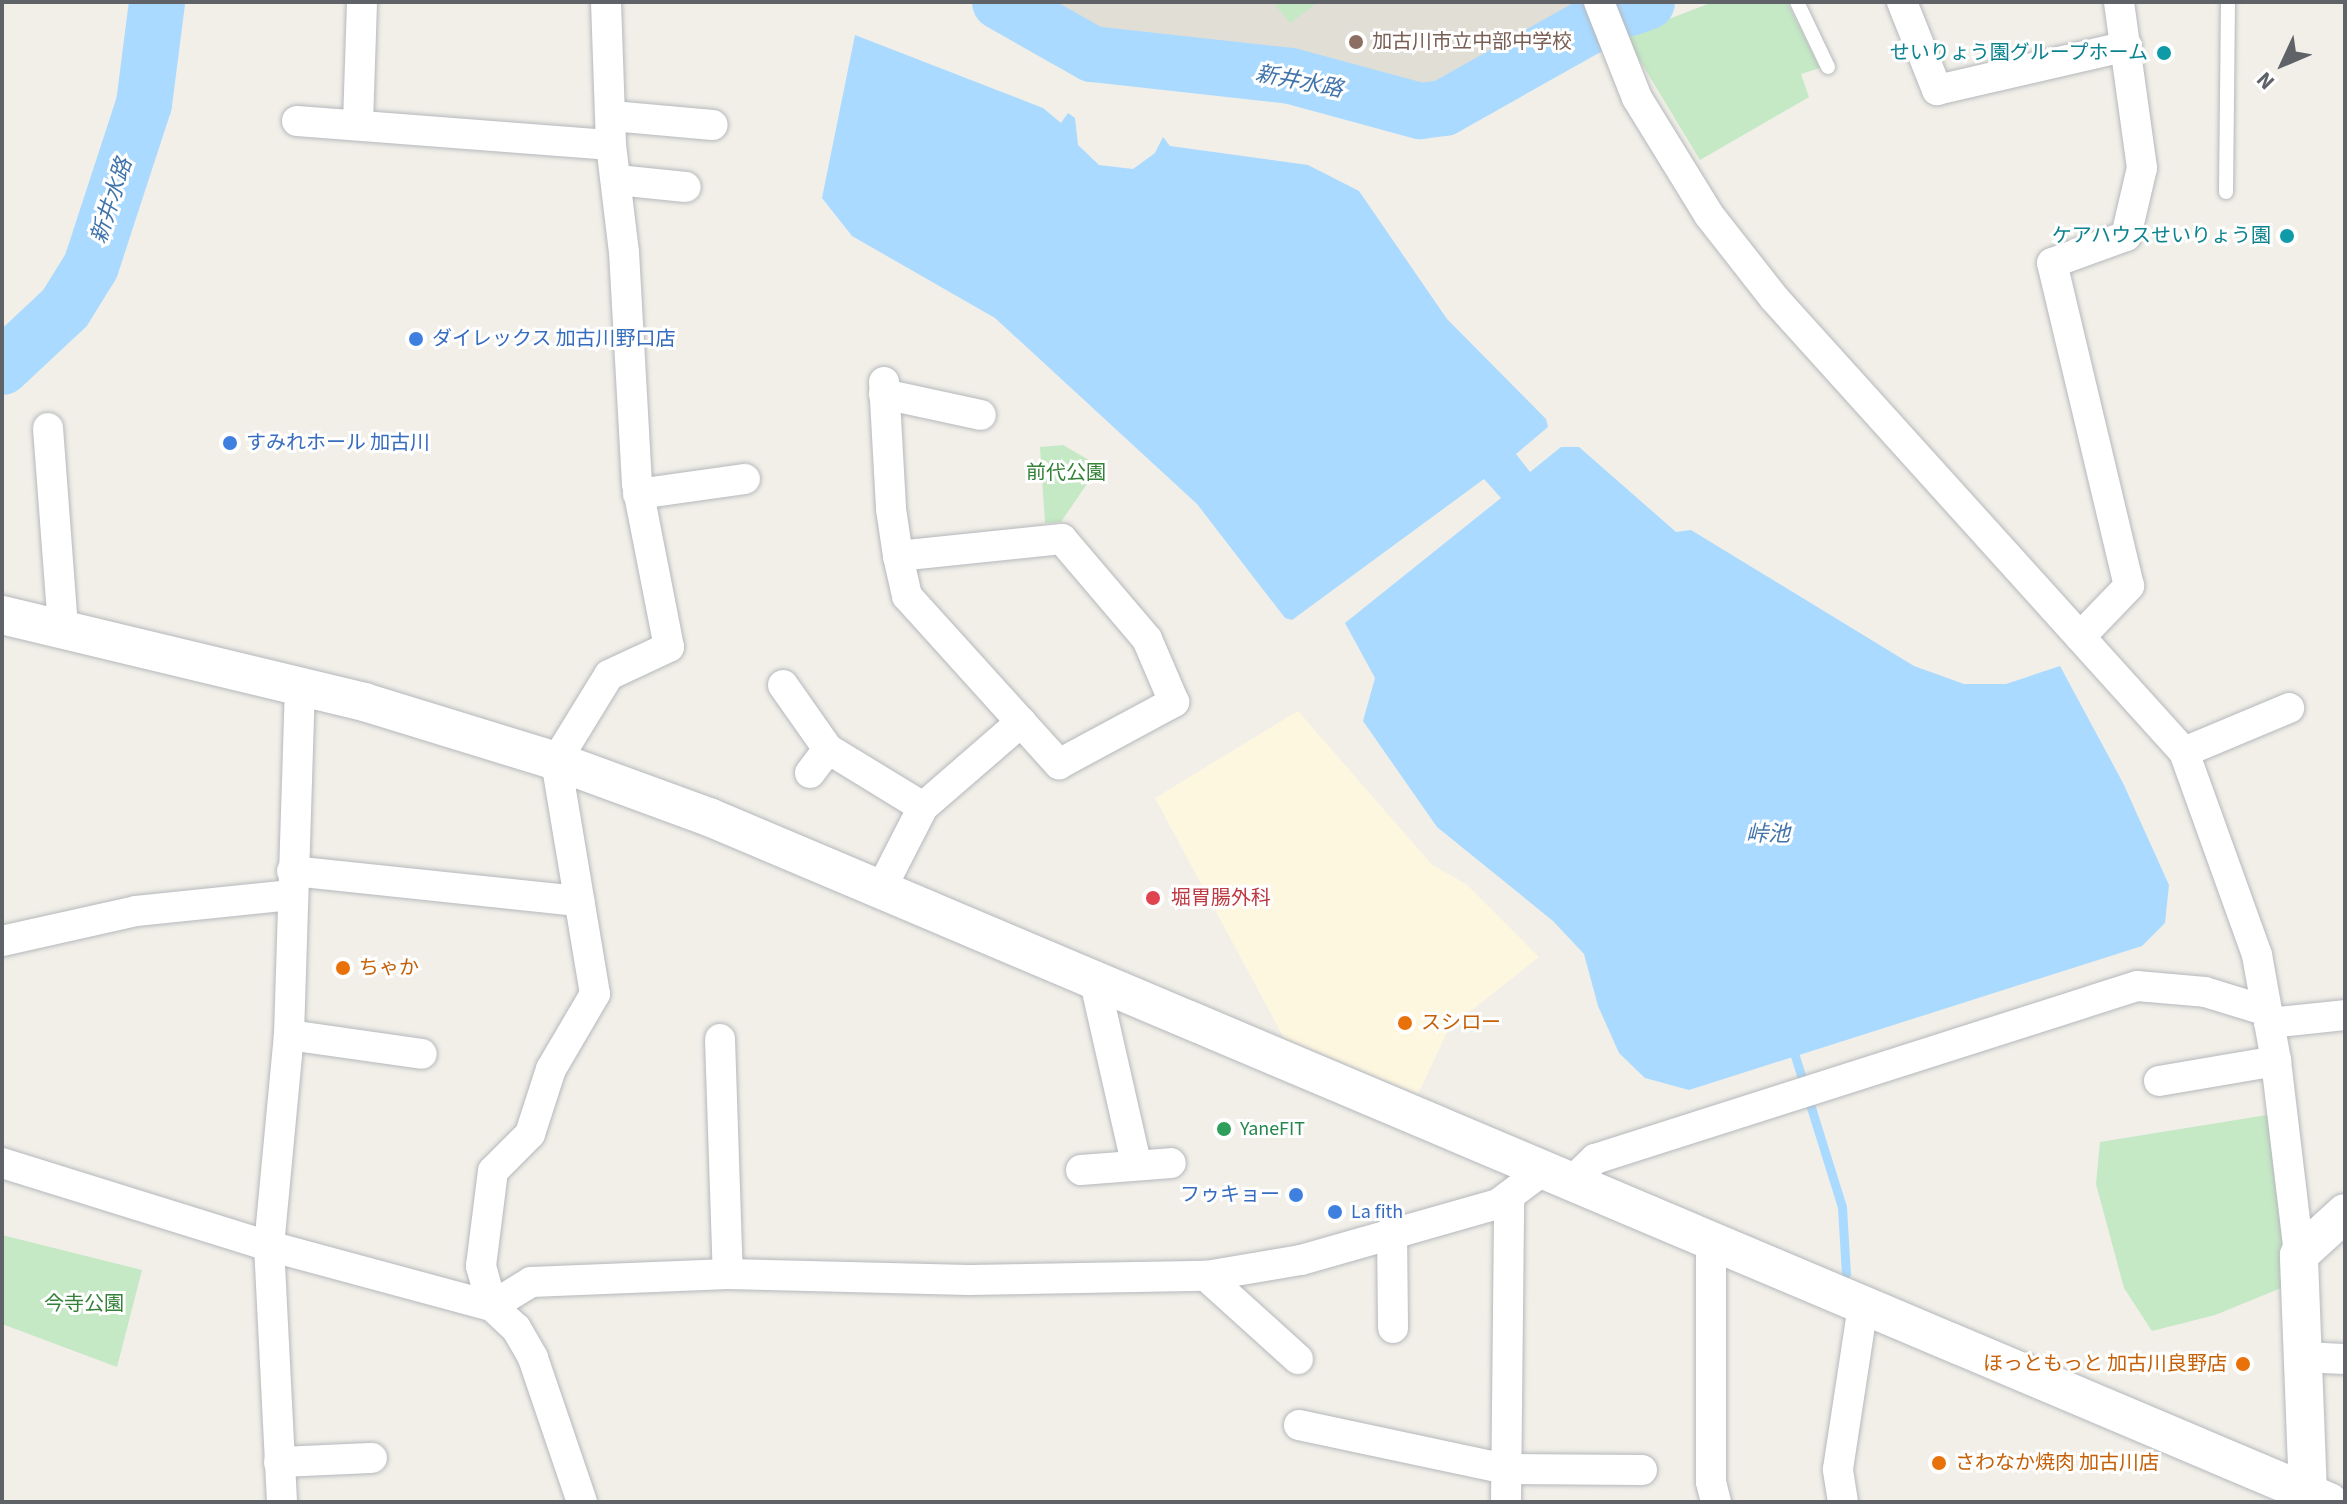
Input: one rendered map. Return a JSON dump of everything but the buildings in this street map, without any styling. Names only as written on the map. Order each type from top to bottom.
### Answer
[{"type":"street","points":[[358,123],[362,2]]},
{"type":"street","points":[[492,1306],[481,1266],[493,1171],[530,1134],[551,1069],[595,994],[556,761],[609,675],[669,647],[638,494],[611,131],[606,2]]},
{"type":"street","points":[[2,615],[300,685],[556,761],[881,889],[1094,978],[2315,1499],[2302,1357],[2299,1255],[2276,1061],[2257,955],[2184,752],[1774,298],[1709,215],[1637,98],[1599,2]]},
{"type":"street","points":[[1902,2],[1937,90],[2127,46]]},
{"type":"street","points":[[2080,637],[2129,586],[2052,263],[2126,236],[2142,168],[2119,2]]},
{"type":"street","points":[[297,121],[611,131],[713,125]]},
{"type":"street","points":[[617,180],[686,187]]},
{"type":"street","points":[[898,556],[1062,539],[1147,639],[1174,702],[1059,764],[907,596],[898,556],[884,388],[981,415]]},
{"type":"street","points":[[48,428],[63,628]]},
{"type":"street","points":[[638,494],[745,479]]},
{"type":"street","points":[[282,1502],[269,1246],[289,1035],[291,883],[300,685]]},
{"type":"street","points":[[783,685],[828,749],[923,807]]},
{"type":"street","points":[[2184,752],[2289,708]]},
{"type":"street","points":[[881,889],[923,807],[1021,722]]},
{"type":"street","points":[[810,773],[828,749]]},
{"type":"street","points":[[2,941],[133,900],[291,883],[579,901]]},
{"type":"street","points":[[1094,978],[1136,1163]]},
{"type":"street","points":[[492,1306],[531,1282],[728,1274],[969,1280],[1206,1276],[1301,1260],[1392,1230],[1498,1204],[1509,1196],[1595,1159],[2137,986],[2205,992],[2268,1017],[2345,1015]]},
{"type":"street","points":[[289,1035],[422,1054]]},
{"type":"street","points":[[728,1274],[736,1138],[730,1057]]},
{"type":"street","points":[[2159,1081],[2276,1061]]},
{"type":"street","points":[[2,1163],[269,1246],[492,1306],[516,1328],[533,1358],[582,1502]]},
{"type":"street","points":[[1081,1170],[1136,1163],[1171,1163]]},
{"type":"street","points":[[1506,1502],[1509,1196]]},
{"type":"street","points":[[2299,1255],[2345,1213]]},
{"type":"street","points":[[1392,1230],[1393,1328]]},
{"type":"street","points":[[1711,1240],[1711,1482],[1716,1502]]},
{"type":"street","points":[[1206,1276],[1298,1359]]},
{"type":"street","points":[[1843,1502],[1838,1469],[1863,1306]]},
{"type":"street","points":[[2302,1357],[2345,1359]]},
{"type":"street","points":[[1299,1425],[1354,1452],[1506,1469],[1642,1470]]},
{"type":"street","points":[[279,1462],[372,1458]]},
{"type":"lane","points":[[1797,2],[1828,67]]},
{"type":"lane","points":[[2226,192],[2228,2]]},
{"type":"shaded area","name":"加古川市立中部中学校","points":[[1032,2],[1587,2],[1589,11],[1433,93],[1278,50],[1089,34]]},
{"type":"shaded area","points":[[1298,711],[1432,865],[1466,884],[1539,957],[1449,1028],[1418,1094],[1284,1038],[1155,798]]},
{"type":"green space","points":[[1273,2],[1318,2],[1290,23]]},
{"type":"green space","points":[[1713,2],[1787,2],[1820,68],[1801,74],[1809,97],[1700,160],[1625,36]]},
{"type":"green space","name":"前代公園","points":[[1063,445],[1099,466],[1061,522],[1045,523],[1040,447]]},
{"type":"green space","points":[[2273,1114],[2286,1286],[2215,1315],[2152,1331],[2124,1288],[2096,1184],[2100,1142]]},
{"type":"green space","name":"今寺公園","points":[[2,1235],[142,1270],[117,1367],[2,1324]]},
{"type":"water","name":"峠池","points":[[855,35],[1043,108],[1061,123],[1068,113],[1075,118],[1078,145],[1099,165],[1133,169],[1155,153],[1163,137],[1170,146],[1308,165],[1359,191],[1447,319],[1546,419],[1548,427],[1516,454],[1530,472],[1561,447],[1579,447],[1676,532],[1691,530],[1914,666],[1964,684],[2006,684],[2060,666],[2123,783],[2169,885],[2165,923],[2142,946],[1689,1090],[1645,1078],[1619,1053],[1598,1006],[1584,954],[1553,921],[1437,827],[1363,721],[1375,678],[1345,623],[1501,498],[1484,479],[1292,620],[1285,618],[1197,504],[995,318],[852,236],[822,198]]},
{"type":"waterway","name":"新井水路","points":[[2,367],[65,308],[91,266],[144,104],[157,2]]},
{"type":"waterway","name":"新井水路","points":[[1000,2],[1092,54],[1291,76],[1420,111],[1444,108],[1588,27]]},
{"type":"waterway","name":"新井水路","points":[[1630,8],[1647,2]]},
{"type":"waterway","points":[[1795,1056],[1842,1207],[1846,1274]]},
{"type":"place","name":"加古川市立中部中学校","points":[[1356,42]]},
{"type":"place","name":"せいりょう園グループホーム","points":[[2164,53]]},
{"type":"place","name":"ケアハウスせいりょう園","points":[[2287,236]]},
{"type":"place","name":"ダイレックス 加古川野口店","points":[[416,339]]},
{"type":"place","name":"すみれホール 加古川","points":[[230,443]]},
{"type":"place","name":"堀胃腸外科","points":[[1153,898]]},
{"type":"place","name":"ちゃか","points":[[343,968]]},
{"type":"place","name":"スシロー","points":[[1405,1023]]},
{"type":"place","name":"YaneFIT","points":[[1224,1129]]},
{"type":"place","name":"フゥキョー","points":[[1296,1195]]},
{"type":"place","name":"La fith","points":[[1335,1212]]},
{"type":"place","name":"ほっともっと 加古川良野店","points":[[2243,1364]]},
{"type":"place","name":"さわなか焼肉 加古川店","points":[[1939,1463]]}]
